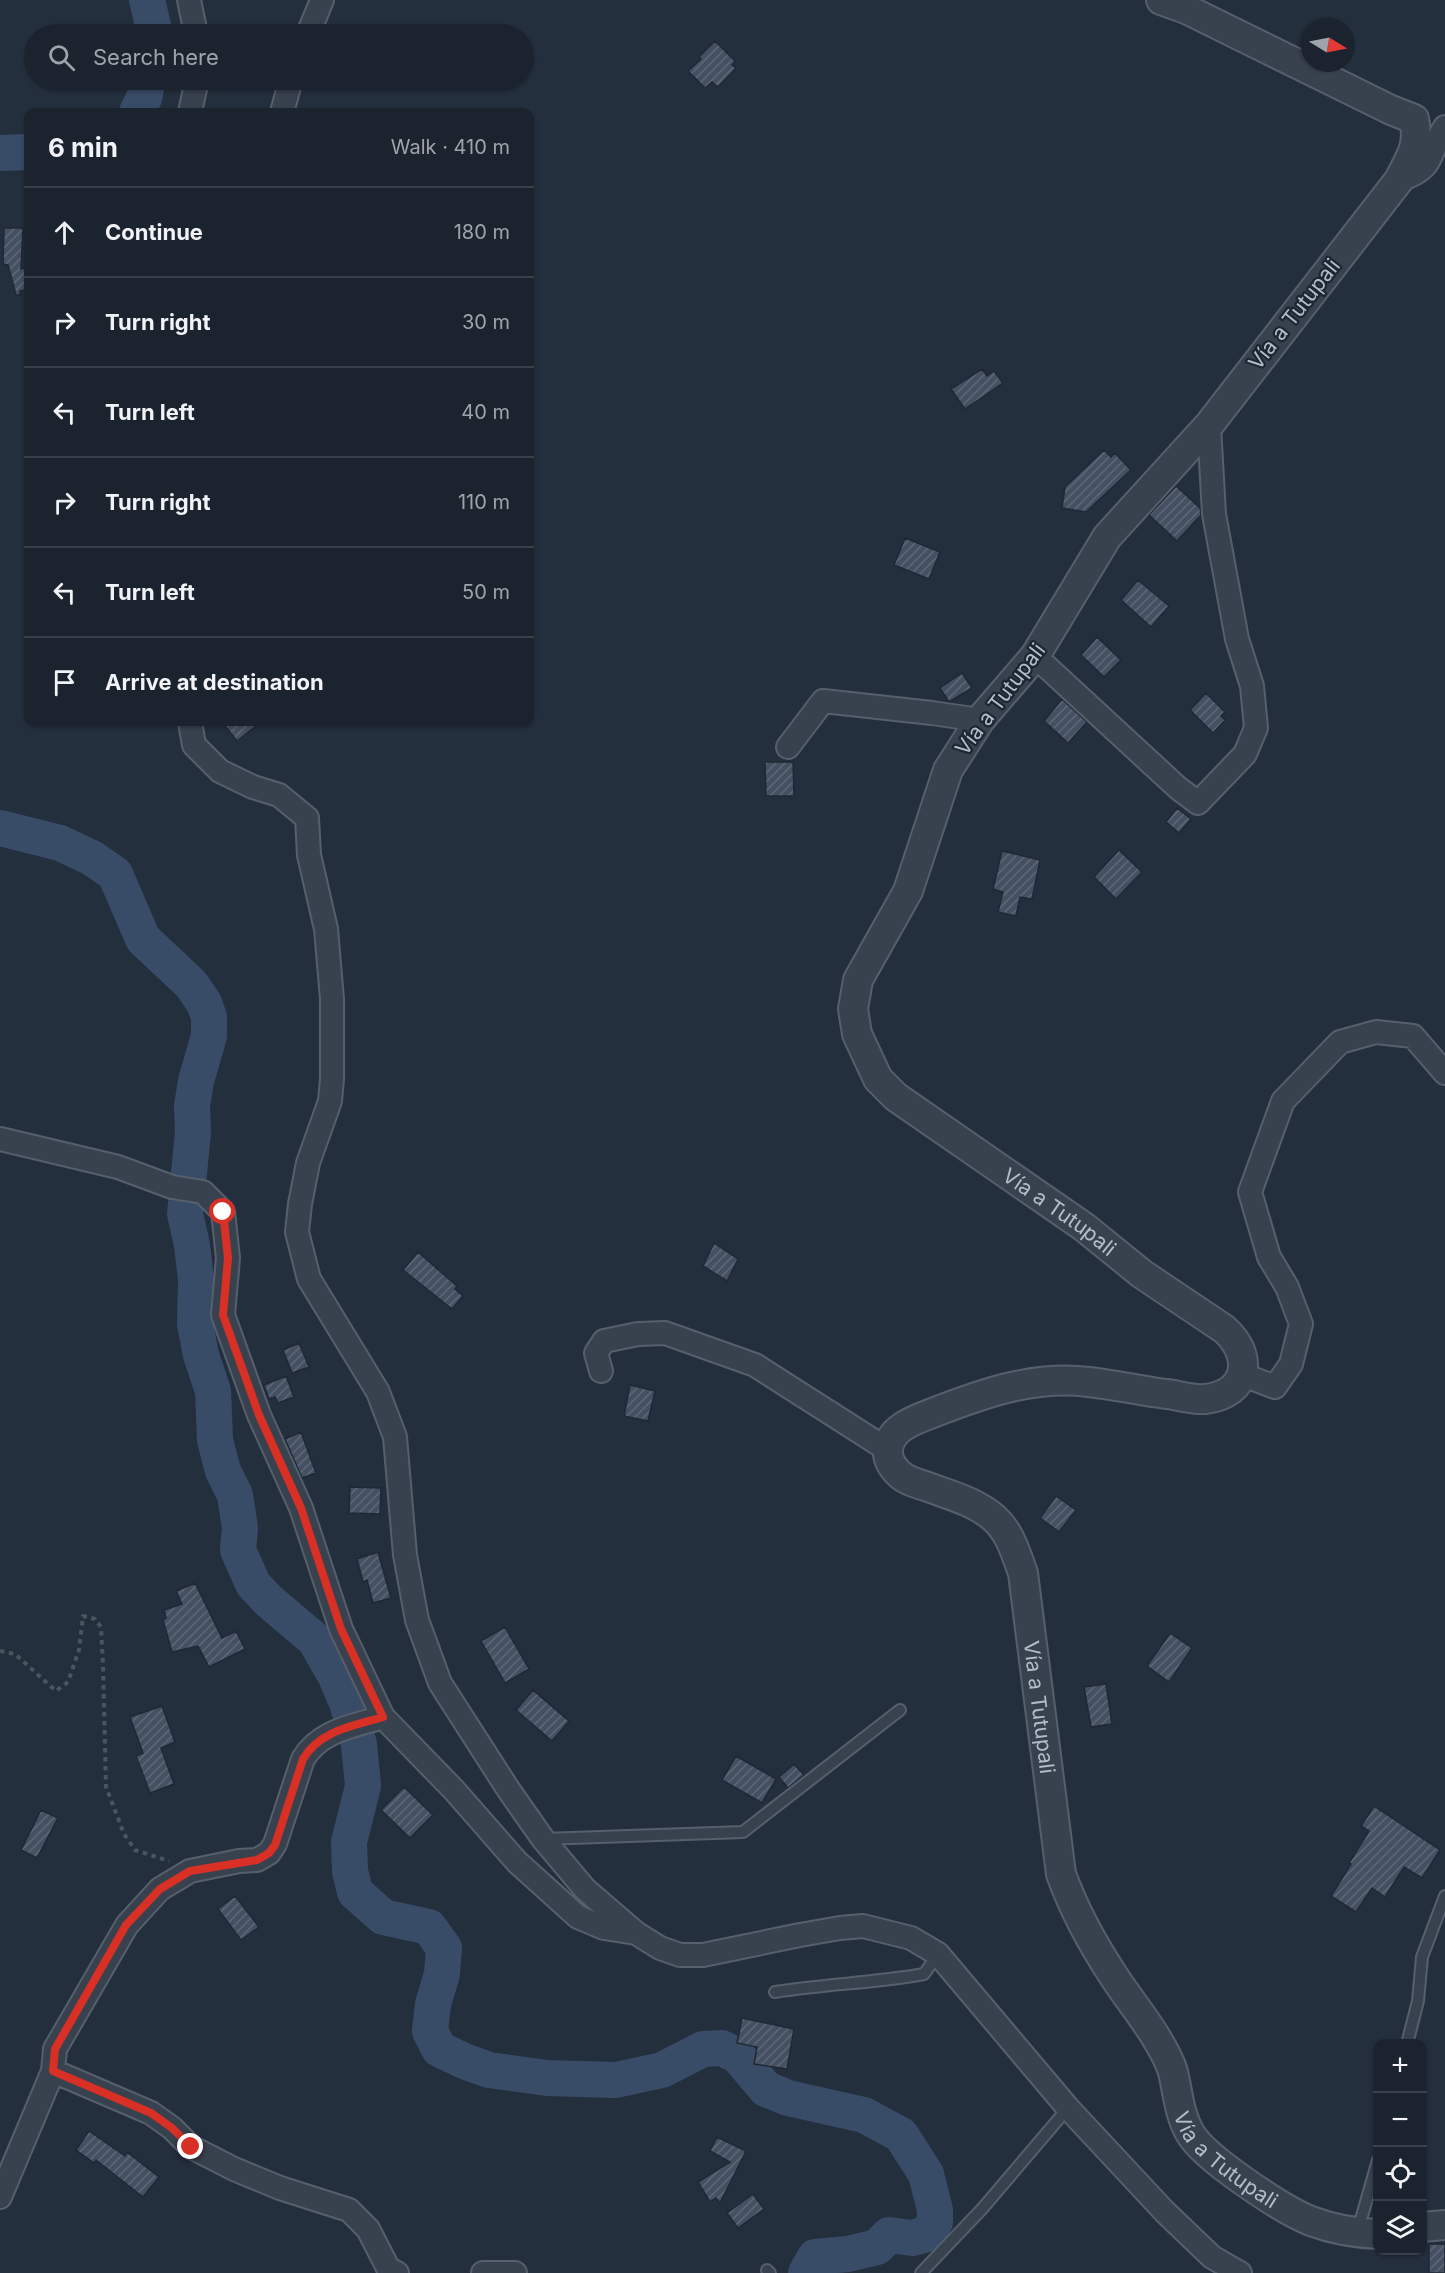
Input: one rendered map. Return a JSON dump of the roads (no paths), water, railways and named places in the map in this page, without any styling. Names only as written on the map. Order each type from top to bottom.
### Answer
[{"type":"street","points":[[189,0],[194,24]]},
{"type":"street","points":[[312,24],[322,0]]},
{"type":"street","name":"Vía a Tutupali","points":[[1161,0],[1186,9],[1391,110],[1414,119],[1418,136],[1416,148],[1399,180],[1209,425],[1107,537],[1035,656],[980,720],[948,770],[908,891],[858,980],[854,1009],[857,1034],[878,1079],[896,1097],[1084,1227],[1142,1274],[1232,1336],[1242,1351],[1241,1374]]},
{"type":"street","points":[[191,108],[195,90]]},
{"type":"street","points":[[283,108],[288,90]]},
{"type":"street","points":[[1399,180],[1412,176],[1426,167],[1445,127]]},
{"type":"street","points":[[1035,656],[1178,788],[1198,803],[1245,754],[1256,728],[1252,686],[1237,639],[1214,514],[1209,425]]},
{"type":"street","points":[[788,747],[823,701],[980,720]]},
{"type":"street","points":[[191,726],[194,745],[220,771],[253,787],[279,795],[308,818],[309,855],[326,929],[332,999],[332,1079],[330,1101],[308,1163],[297,1232],[309,1279],[378,1392],[395,1437],[405,1556],[417,1620],[440,1683],[508,1790],[543,1839],[585,1889],[636,1933],[670,1952],[680,1955],[704,1955],[800,1935],[863,1926],[911,1938],[939,1954],[1068,2108],[1165,2212],[1212,2257],[1240,2273]]},
{"type":"street","points":[[194,745],[196,726]]},
{"type":"street","points":[[601,1371],[596,1353],[604,1341],[665,1333],[755,1365],[888,1450],[891,1441],[908,1423],[979,1395],[1013,1385],[1087,1381],[1203,1399],[1224,1395],[1231,1391],[1237,1385],[1241,1374],[1275,1387],[1291,1364],[1301,1324],[1287,1287],[1269,1257],[1250,1192],[1283,1101],[1340,1042],[1376,1032],[1413,1036],[1445,1073]]},
{"type":"street","points":[[0,1139],[118,1167],[172,1187],[203,1192],[223,1212],[228,1258],[223,1315],[259,1415],[301,1508],[341,1629],[375,1720],[454,1790],[517,1862],[578,1917],[604,1928],[636,1933]]},
{"type":"street","name":"Vía a Tutupali","points":[[888,1450],[894,1468],[904,1478],[983,1509],[996,1520],[1012,1542],[1023,1573],[1061,1874],[1072,1905],[1084,1926],[1162,2049],[1172,2070],[1181,2113],[1191,2134],[1203,2151],[1276,2202],[1310,2221],[1367,2234]]},
{"type":"street","points":[[0,2197],[53,2071],[55,2049],[126,1925],[160,1889],[190,1871],[257,1860],[269,1853],[275,1845],[303,1759],[308,1751],[332,1732],[375,1720]]},
{"type":"street","points":[[53,2071],[151,2113],[172,2128],[191,2147],[234,2169],[280,2188],[349,2210],[368,2229],[388,2268],[397,2273]]},
{"type":"street","points":[[1427,2227],[1445,2225]]},
{"type":"street","points":[[483,2273],[515,2273]]},
{"type":"lane","points":[[543,1839],[743,1832],[900,1710]]},
{"type":"lane","points":[[1408,2039],[1418,2001],[1422,1957],[1445,1896]]},
{"type":"lane","points":[[775,1992],[810,1986],[883,1981],[924,1974],[939,1954]]},
{"type":"lane","points":[[921,2273],[982,2209],[1068,2108]]},
{"type":"lane","points":[[1367,2234],[1373,2190]]},
{"type":"waterway","points":[[147,0],[153,24]]},
{"type":"waterway","points":[[139,108],[146,90]]},
{"type":"waterway","points":[[0,153],[24,152]]},
{"type":"waterway","points":[[0,828],[60,843],[92,858],[115,874],[143,939],[191,984],[204,1003],[209,1017],[209,1036],[196,1081],[192,1106],[193,1132],[185,1214],[192,1245],[196,1280],[195,1324],[201,1355],[213,1391],[215,1440],[223,1471],[235,1495],[240,1528],[238,1550],[253,1584],[269,1601],[315,1640],[335,1675],[347,1703],[359,1744],[363,1786],[349,1842],[350,1871],[355,1892],[383,1917],[429,1927],[444,1948],[442,1974],[433,2004],[430,2031],[439,2049],[489,2070],[547,2078],[616,2080],[662,2070],[703,2049],[722,2048],[738,2056],[766,2089],[788,2098],[864,2115],[901,2135],[926,2174],[935,2210],[935,2222],[927,2234],[912,2238],[889,2235],[877,2247],[848,2254],[815,2257],[806,2273]]}]
